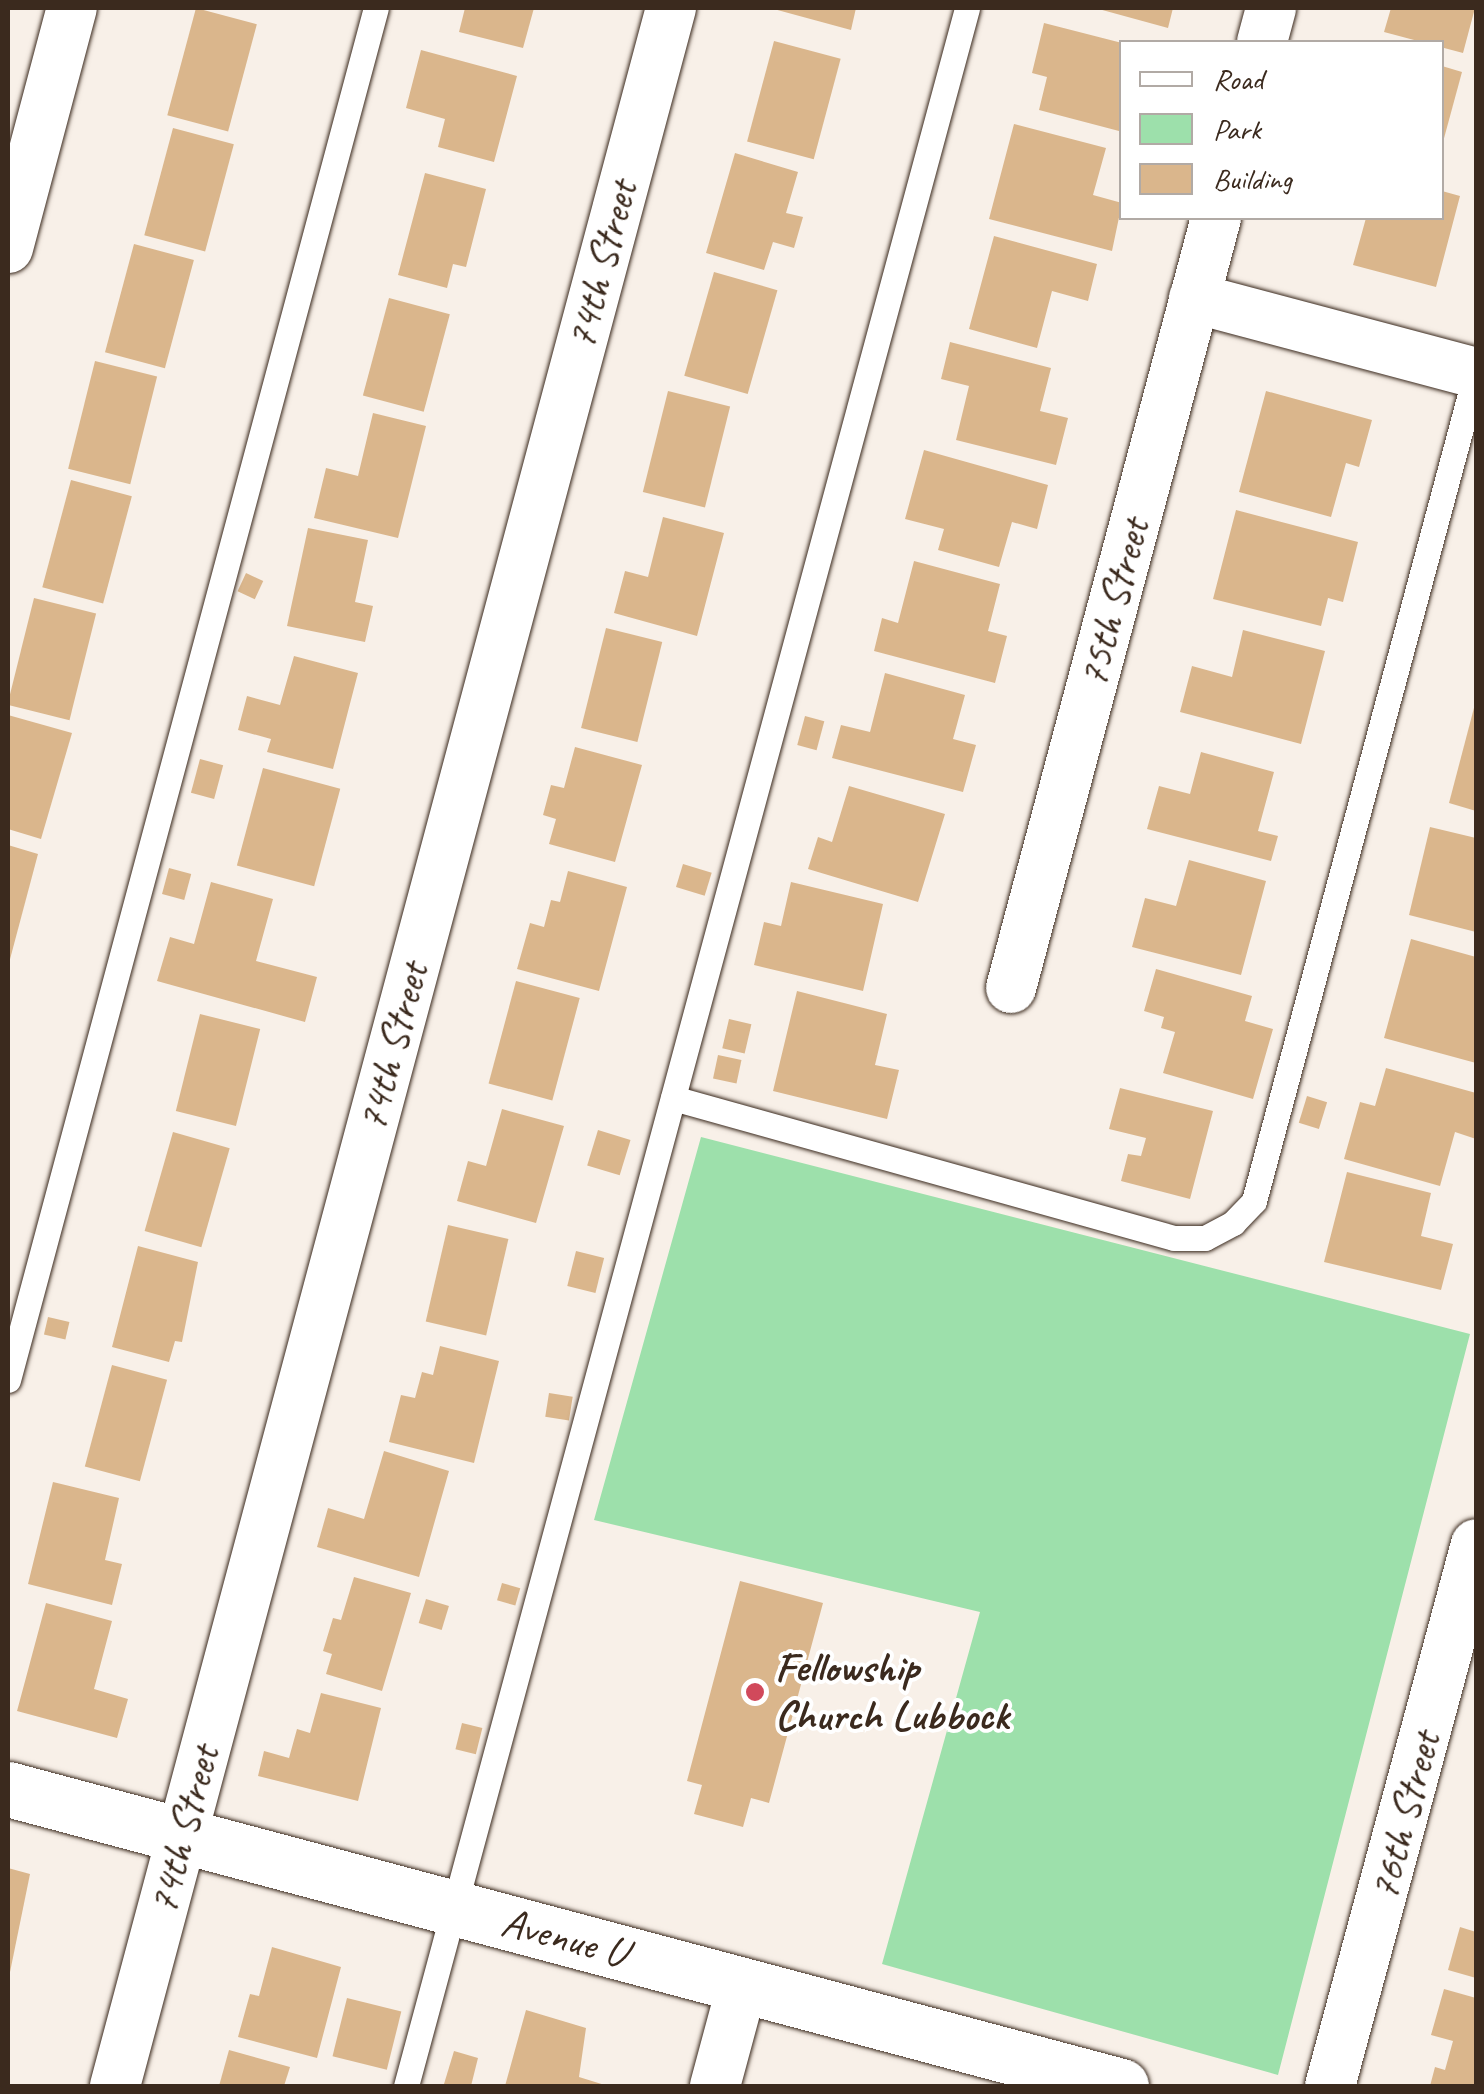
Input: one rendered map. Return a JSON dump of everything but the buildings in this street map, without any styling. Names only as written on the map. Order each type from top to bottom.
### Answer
[{"type":"street","points":[[8,248],[72,8]]},
{"type":"street","name":"74th Street","points":[[115,2086],[671,8]]},
{"type":"street","points":[[1263,40],[1272,8]]},
{"type":"street","name":"75th Street","points":[[1011,988],[1215,220]]},
{"type":"street","points":[[1194,298],[1476,372]]},
{"type":"street","name":"76th Street","points":[[1330,2086],[1476,1544]]},
{"type":"street","name":"Avenue U","points":[[8,1789],[742,1986],[1027,2074],[1121,2086]]},
{"type":"street","points":[[715,2086],[742,1986]]},
{"type":"lane","points":[[8,1380],[376,8]]},
{"type":"lane","points":[[406,2086],[967,8]]},
{"type":"lane","points":[[673,1098],[1174,1238],[1205,1238],[1233,1223],[1254,1201],[1476,372]]},
{"type":"green space","points":[[701,1137],[1470,1334],[1278,2075],[882,1964],[980,1612],[594,1520]]},
{"type":"place","name":"Fellowship Church Lubbock","points":[[755,1692]]}]
